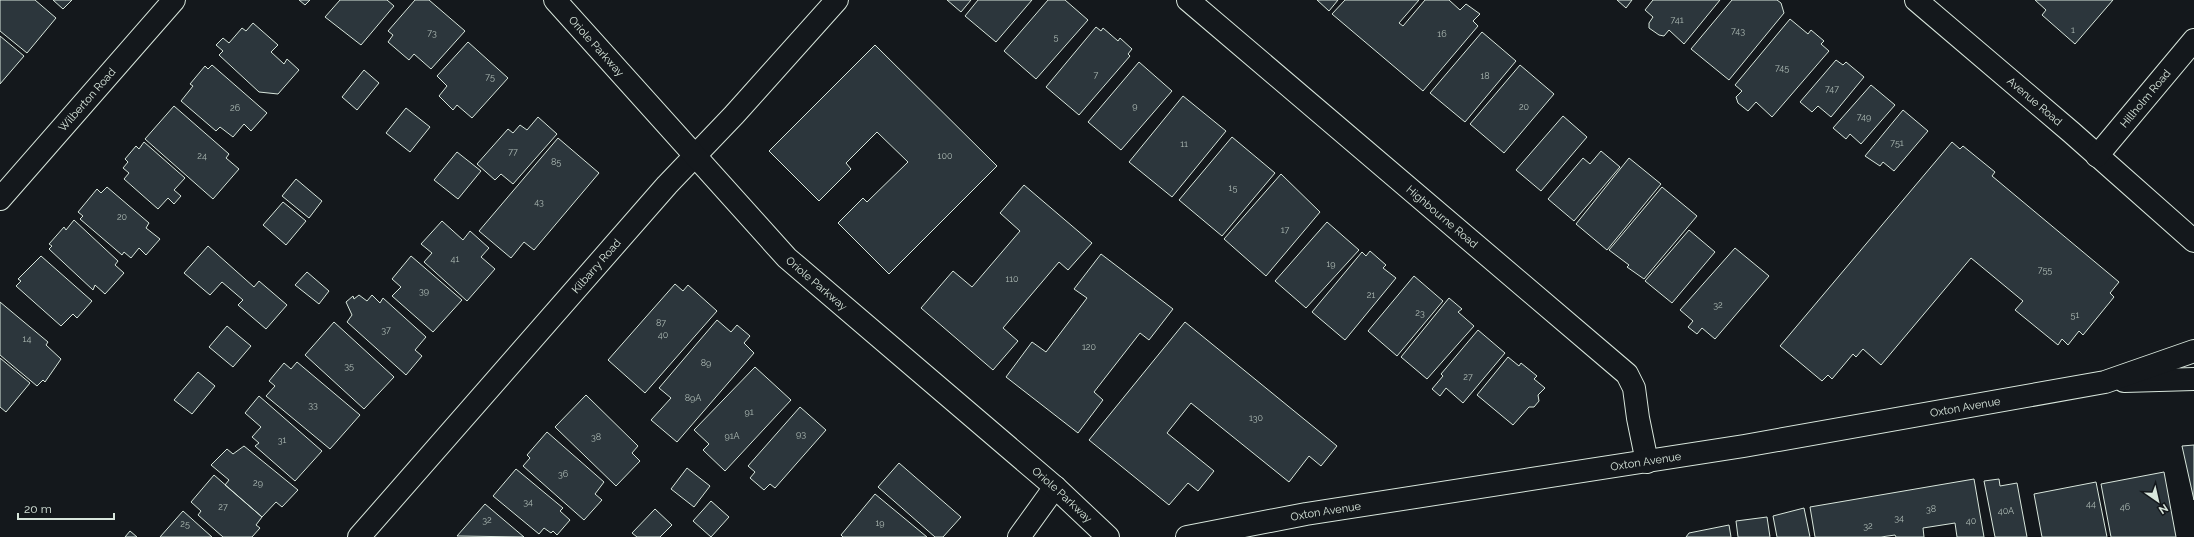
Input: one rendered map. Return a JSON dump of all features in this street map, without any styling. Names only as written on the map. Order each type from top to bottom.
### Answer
[{"type":"street","name":"Wilberton Road","points":[[0,199],[174,0]]},
{"type":"street","name":"Oriole Parkway","points":[[555,0],[787,258],[1055,487],[1108,537]]},
{"type":"street","name":"Kilbarry Road","points":[[359,537],[667,185],[734,115],[837,0]]},
{"type":"street","name":"Highbourne Road","points":[[1188,0],[1627,374],[1634,388],[1638,418],[1647,462]]},
{"type":"street","name":"Avenue Road","points":[[1916,0],[2071,132],[2194,240]]},
{"type":"street","name":"Hillholm Road","points":[[2097,156],[2194,40]]},
{"type":"street","name":"Avenue Road","points":[[2153,203],[2194,229]]},
{"type":"street","name":"Oxton Avenue","points":[[2105,382],[2194,351]]},
{"type":"street","name":"Oxton Avenue","points":[[1187,537],[1306,514],[1647,462],[2105,382],[2194,379]]},
{"type":"street","points":[[1019,537],[1055,487]]},
{"type":"street","points":[[1276,537],[1306,514]]},
{"type":"building","points":[[0,0],[35,0],[56,18],[27,53],[0,31]]},
{"type":"building","points":[[53,0],[72,0],[63,9]]},
{"type":"building","points":[[299,0],[310,0],[305,5]]},
{"type":"building","points":[[340,0],[387,0],[394,6],[361,45],[325,17]]},
{"type":"building","points":[[415,0],[429,0],[465,31],[431,69],[414,54],[409,60],[388,42],[393,35],[388,31]]},
{"type":"building","points":[[947,0],[971,0],[961,12]]},
{"type":"building","points":[[978,0],[1032,0],[996,42],[965,16]]},
{"type":"building","points":[[1048,0],[1065,0],[1088,20],[1036,79],[1004,51]]},
{"type":"building","points":[[1317,0],[1338,0],[1329,11]]},
{"type":"building","points":[[1345,0],[1419,0],[1399,23],[1403,26],[1425,0],[1449,0],[1460,10],[1466,4],[1480,14],[1473,21],[1478,26],[1423,91],[1332,14]]},
{"type":"building","points":[[1617,0],[1632,0],[1626,8]]},
{"type":"building","points":[[1653,0],[1720,0],[1684,44],[1669,30],[1664,36],[1659,35],[1649,28],[1649,23],[1653,17],[1645,10]]},
{"type":"building","points":[[1732,0],[1777,0],[1781,3],[1784,13],[1729,80],[1691,49]]},
{"type":"building","points":[[2035,0],[2113,0],[2075,44],[2042,15],[2046,10]]},
{"type":"building","points":[[1790,19],[1808,34],[1811,30],[1824,41],[1821,44],[1829,51],[1772,117],[1756,102],[1748,111],[1738,103],[1736,97],[1742,91],[1735,85]]},
{"type":"building","points":[[253,23],[278,45],[271,52],[284,64],[287,59],[299,70],[278,94],[259,92],[219,55],[223,51],[216,45],[223,38],[229,43],[242,28],[246,31]]},
{"type":"building","points":[[1096,27],[1101,31],[1103,28],[1118,41],[1120,38],[1132,49],[1128,54],[1130,56],[1079,115],[1046,87]]},
{"type":"building","points":[[1482,32],[1516,61],[1465,122],[1430,93]]},
{"type":"building","points":[[0,36],[24,56],[0,84]]},
{"type":"building","points":[[468,42],[508,78],[472,118],[457,105],[453,110],[439,96],[447,86],[437,76]]},
{"type":"building","points":[[875,45],[997,166],[889,274],[838,223],[863,198],[867,202],[908,162],[877,132],[846,163],[851,169],[819,201],[769,151]]},
{"type":"building","points":[[1836,60],[1843,65],[1846,62],[1864,77],[1831,117],[1818,106],[1812,112],[1800,102]]},
{"type":"building","points":[[1139,62],[1172,91],[1121,150],[1088,122]]},
{"type":"building","points":[[212,65],[267,113],[251,131],[244,124],[233,137],[220,127],[216,131],[181,101],[193,86],[190,84],[205,66],[208,69]]},
{"type":"building","points":[[1520,65],[1554,94],[1504,153],[1470,124]]},
{"type":"building","points":[[364,70],[379,83],[357,110],[342,97]]},
{"type":"building","points":[[1871,85],[1895,105],[1861,144],[1850,134],[1846,139],[1833,128]]},
{"type":"building","points":[[1183,96],[1226,131],[1172,197],[1129,162]]},
{"type":"building","points":[[174,106],[229,154],[226,158],[239,169],[213,199],[145,139]]},
{"type":"building","points":[[406,108],[430,127],[410,152],[386,133]]},
{"type":"building","points":[[1903,110],[1928,131],[1894,171],[1883,162],[1880,166],[1865,156]]},
{"type":"building","points":[[1563,116],[1587,137],[1541,191],[1516,170]]},
{"type":"building","points":[[538,117],[557,134],[513,184],[501,174],[495,180],[477,164],[508,129],[513,133],[520,125],[527,130]]},
{"type":"building","points":[[1232,137],[1275,173],[1222,236],[1179,200]]},
{"type":"building","points":[[558,138],[599,173],[534,250],[524,242],[511,258],[479,231]]},
{"type":"building","points":[[144,142],[185,178],[174,190],[181,196],[174,204],[168,198],[158,209],[124,179],[129,173],[123,168],[128,162],[125,159],[136,146],[139,149]]},
{"type":"building","points":[[1952,142],[1960,149],[1963,146],[1995,172],[1992,176],[2119,282],[2110,293],[2114,297],[2083,335],[2079,331],[2068,345],[2062,339],[2058,345],[2015,310],[2023,301],[1971,258],[1881,365],[1863,349],[1856,357],[1853,354],[1832,379],[1828,375],[1822,381],[1780,346]]},
{"type":"building","points":[[1601,151],[1620,167],[1574,221],[1548,199],[1583,158],[1590,164]]},
{"type":"building","points":[[457,152],[481,171],[458,199],[434,180]]},
{"type":"building","points":[[1629,158],[1661,184],[1607,250],[1576,224]]},
{"type":"building","points":[[1281,174],[1320,212],[1266,276],[1224,239]]},
{"type":"building","points":[[296,179],[322,201],[309,218],[282,196]]},
{"type":"building","points":[[1024,185],[1092,243],[1068,270],[1059,262],[1003,328],[1018,341],[993,370],[921,308],[953,271],[972,287],[1020,231],[1000,213]]},
{"type":"building","points":[[107,187],[149,223],[146,228],[160,239],[146,255],[139,248],[131,258],[124,252],[122,255],[80,219],[83,216],[78,212],[97,189],[101,193]]},
{"type":"building","points":[[1662,187],[1697,216],[1644,279],[1627,267],[1629,265],[1609,250]]},
{"type":"building","points":[[283,202],[306,221],[286,245],[263,225]]},
{"type":"building","points":[[74,220],[118,261],[115,265],[124,273],[105,294],[95,285],[93,290],[49,249],[52,246],[49,244],[64,227],[66,230]]},
{"type":"building","points":[[442,221],[463,240],[470,231],[489,248],[481,257],[495,269],[467,301],[424,262],[432,253],[421,244]]},
{"type":"building","points":[[1327,222],[1359,250],[1306,308],[1275,281]]},
{"type":"building","points":[[1689,230],[1715,252],[1672,303],[1645,281]]},
{"type":"building","points":[[208,246],[254,287],[259,281],[287,305],[266,329],[238,305],[243,300],[222,282],[210,295],[184,273]]},
{"type":"building","points":[[1735,248],[1769,276],[1715,339],[1702,328],[1697,334],[1688,327],[1693,321],[1680,310]]},
{"type":"building","points":[[1370,251],[1386,265],[1383,268],[1396,278],[1345,340],[1312,312],[1362,252],[1366,256]]},
{"type":"building","points":[[1101,254],[1173,309],[1149,340],[1140,333],[1094,392],[1103,400],[1078,433],[1006,377],[1032,342],[1046,352],[1087,298],[1074,289]]},
{"type":"building","points":[[41,256],[92,301],[77,318],[73,314],[61,326],[16,286],[21,281],[18,279]]},
{"type":"building","points":[[411,256],[462,300],[433,332],[392,296],[401,287],[392,279]]},
{"type":"building","points":[[307,272],[329,291],[319,304],[295,285]]},
{"type":"building","points":[[1414,276],[1443,301],[1397,356],[1368,331]]},
{"type":"building","points":[[675,284],[683,291],[688,285],[717,311],[645,393],[608,360]]},
{"type":"building","points":[[359,295],[367,301],[372,295],[380,303],[383,298],[426,337],[415,350],[422,356],[406,375],[347,322],[352,315],[346,302],[353,296],[354,299]]},
{"type":"building","points":[[1449,298],[1462,309],[1458,312],[1474,326],[1427,379],[1401,357]]},
{"type":"building","points":[[0,302],[48,342],[46,345],[61,359],[45,382],[43,380],[37,386],[0,355]]},
{"type":"building","points":[[717,320],[731,332],[737,325],[750,336],[744,343],[754,353],[677,442],[651,420],[671,398],[659,388]]},
{"type":"building","points":[[334,322],[394,377],[364,409],[305,355]]},
{"type":"building","points":[[1185,322],[1337,446],[1321,466],[1309,456],[1289,482],[1191,403],[1167,433],[1214,471],[1198,491],[1188,483],[1169,505],[1089,440]]},
{"type":"building","points":[[227,326],[251,346],[233,367],[209,347]]},
{"type":"building","points":[[1478,330],[1505,353],[1463,403],[1446,388],[1440,396],[1432,389],[1443,376],[1441,374]]},
{"type":"building","points":[[1508,357],[1519,366],[1521,363],[1537,376],[1534,379],[1545,388],[1538,395],[1539,401],[1534,407],[1529,407],[1513,425],[1477,395]]},
{"type":"building","points":[[0,358],[30,383],[6,412],[0,407]]},
{"type":"building","points":[[297,362],[360,415],[330,449],[266,396],[275,386],[269,381],[284,363],[291,369]]},
{"type":"building","points":[[755,367],[791,400],[725,471],[703,450],[709,444],[694,430]]},
{"type":"building","points":[[198,372],[215,386],[192,414],[174,400]]},
{"type":"building","points":[[586,395],[638,446],[632,453],[640,461],[616,486],[555,427]]},
{"type":"building","points":[[259,396],[322,451],[295,481],[255,446],[259,443],[252,437],[261,427],[245,413]]},
{"type":"building","points":[[800,407],[826,430],[775,488],[770,484],[764,490],[750,478],[755,472],[748,466]]},
{"type":"building","points":[[547,432],[604,482],[595,494],[602,500],[584,520],[523,466],[530,458],[527,455]]},
{"type":"building","points":[[2194,445],[2194,500],[2182,446]]},
{"type":"building","points":[[244,446],[298,490],[282,507],[276,502],[262,517],[225,485],[229,480],[211,465],[227,449],[233,454]]},
{"type":"building","points":[[899,463],[961,517],[943,537],[935,537],[878,487]]},
{"type":"building","points":[[687,468],[710,486],[694,507],[671,489]]},
{"type":"building","points":[[516,469],[563,508],[560,511],[570,520],[557,535],[553,531],[551,533],[544,528],[539,534],[493,496]]},
{"type":"building","points":[[2164,472],[2176,537],[2111,537],[2101,484]]},
{"type":"building","points":[[214,475],[262,517],[256,525],[260,528],[252,537],[223,537],[198,515],[201,511],[191,502]]},
{"type":"building","points":[[1974,479],[1984,537],[1957,537],[1955,523],[1923,528],[1924,537],[1896,537],[1895,535],[1881,537],[1815,537],[1810,507]]},
{"type":"building","points":[[1999,479],[2000,486],[2017,483],[2027,537],[1995,537],[1984,481]]},
{"type":"building","points":[[2096,482],[2107,537],[2042,537],[2034,494]]},
{"type":"building","points":[[875,494],[927,537],[843,537],[841,535]]},
{"type":"building","points":[[711,501],[729,517],[711,537],[693,521]]},
{"type":"building","points":[[485,504],[524,537],[457,536]]},
{"type":"building","points":[[1804,508],[1810,537],[1777,537],[1773,516]]},
{"type":"building","points":[[655,509],[672,525],[660,537],[637,537],[632,533]]},
{"type":"building","points":[[183,511],[212,537],[160,537]]},
{"type":"building","points":[[1767,517],[1770,537],[1738,537],[1736,521]]},
{"type":"building","points":[[1729,525],[1731,537],[1686,537],[1689,533]]},
{"type":"building","points":[[130,531],[137,537],[125,537]]}]
